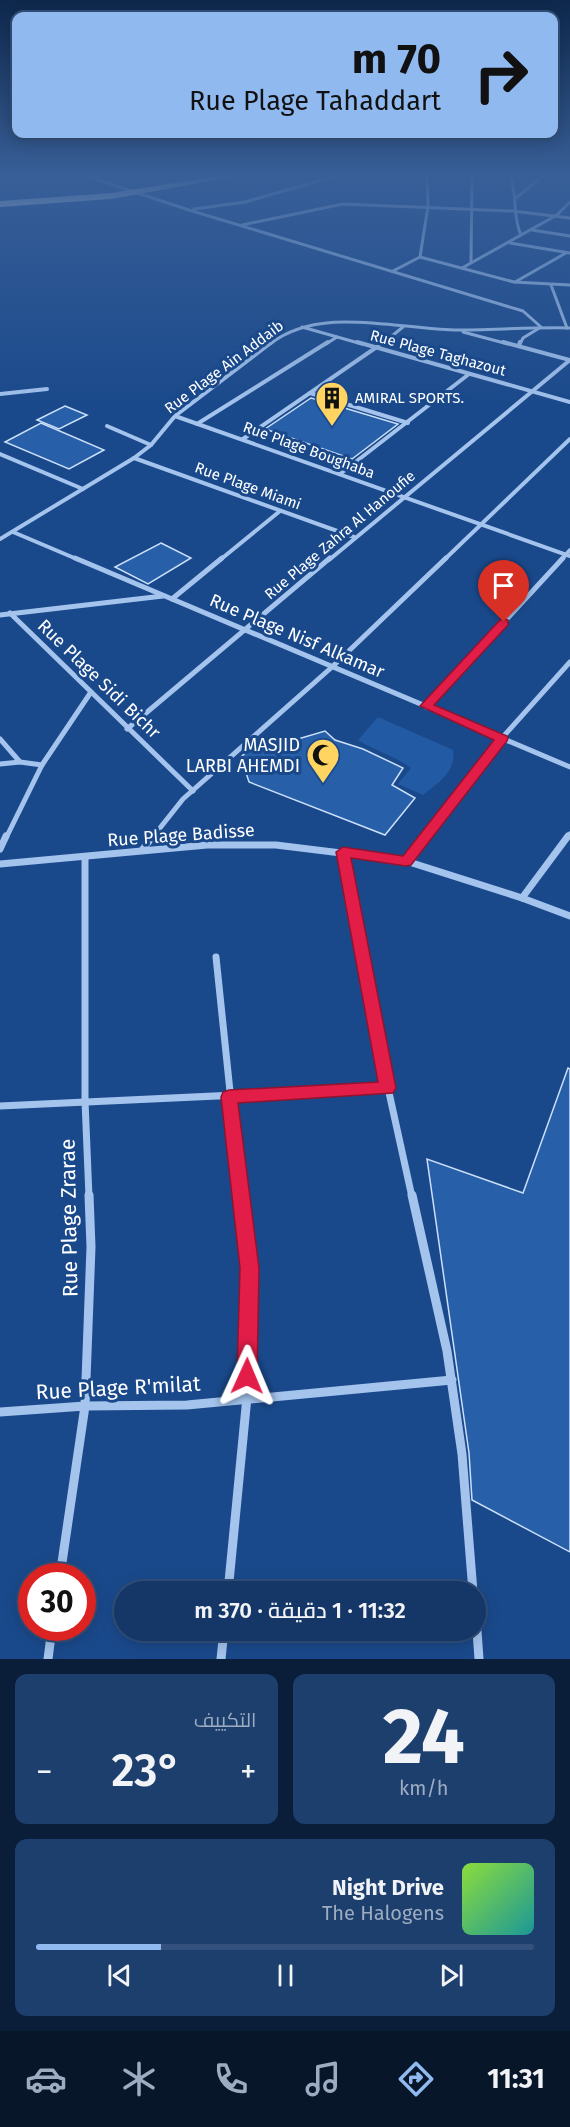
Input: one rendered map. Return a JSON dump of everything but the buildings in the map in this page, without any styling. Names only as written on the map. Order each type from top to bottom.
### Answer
[{"type":"street","points":[[335,253],[523,311],[541,327],[523,338],[519,345]]},
{"type":"street","points":[[471,253],[471,262]]},
{"type":"street","points":[[462,268],[489,253]]},
{"type":"street","points":[[514,282],[567,253]]},
{"type":"street","points":[[393,271],[420,256],[514,282],[570,285]]},
{"type":"street","points":[[551,285],[569,328]]},
{"type":"street","points":[[560,305],[570,305]]},
{"type":"street","name":"Rue Plage Ain Addaib","points":[[0,539],[134,458],[151,445],[175,416],[280,336],[300,327],[335,323],[453,330],[569,328]]},
{"type":"street","name":"Rue Plage Taghazout","points":[[300,327],[570,402]]},
{"type":"street","points":[[243,439],[377,348],[403,327]]},
{"type":"street","points":[[453,330],[519,345],[570,360]]},
{"type":"street","points":[[196,424],[337,337]]},
{"type":"street","name":"Rue Plage Zahra Al Hanoufie","points":[[127,729],[247,631],[402,497],[570,360]]},
{"type":"street","points":[[340,474],[469,374]]},
{"type":"street","points":[[0,394],[46,389]]},
{"type":"street","points":[[310,393],[408,423]]},
{"type":"street","name":"Rue Plage Boughaba","points":[[175,416],[568,554]]},
{"type":"street","points":[[107,426],[151,445]]},
{"type":"street","points":[[143,849],[165,819],[193,790],[332,667],[570,439]]},
{"type":"street","points":[[0,454],[83,489]]},
{"type":"street","name":"Rue Plage Miami","points":[[134,458],[354,537]]},
{"type":"street","points":[[172,599],[280,511]]},
{"type":"street","name":"Rue Plage Nisf Alkamar","points":[[13,532],[570,767]]},
{"type":"street","points":[[426,706],[568,554]]},
{"type":"street","points":[[0,615],[164,596]]},
{"type":"street","name":"Rue Plage Sidi Bichr","points":[[10,613],[127,729],[193,790]]},
{"type":"street","points":[[406,861],[502,738],[570,662]]},
{"type":"street","points":[[0,849],[42,765],[92,692]]},
{"type":"street","points":[[0,739],[20,762]]},
{"type":"street","points":[[0,764],[20,762],[42,765]]},
{"type":"street","points":[[522,898],[570,834]]},
{"type":"street","name":"Rue Plage Badisse","points":[[0,864],[85,858],[143,849],[241,844],[343,852],[406,861],[522,898],[570,916]]},
{"type":"street","points":[[343,852],[388,1088],[453,1380],[462,1454],[472,1581]]},
{"type":"street","name":"Rue Plage Zrarae","points":[[62,1563],[85,1406],[91,1247],[85,1101],[85,858]]},
{"type":"street","points":[[216,957],[229,1097],[250,1268],[247,1397],[229,1581]]},
{"type":"street","points":[[0,1106],[388,1088]]},
{"type":"street","name":"Rue Plage R'milat","points":[[0,1412],[85,1406],[187,1405],[247,1397],[453,1380]]},
{"type":"street","points":[[48,1659],[50,1641]]},
{"type":"street","points":[[221,1659],[223,1641]]},
{"type":"street","points":[[478,1641],[479,1659]]},
{"type":"shaded area","points":[[378,717],[453,750],[452,764],[445,776],[423,795],[398,784],[411,768],[358,740]]},
{"type":"place","name":"AMIRAL SPORTS.","points":[[332,427]]},
{"type":"place","name":"MASJID LARBI AHEMDI","points":[[323,784]]},
{"type":"route","points":[[247,1376],[250,1268],[229,1097],[388,1088],[343,852],[406,861],[502,738],[426,706],[504,622]]}]
